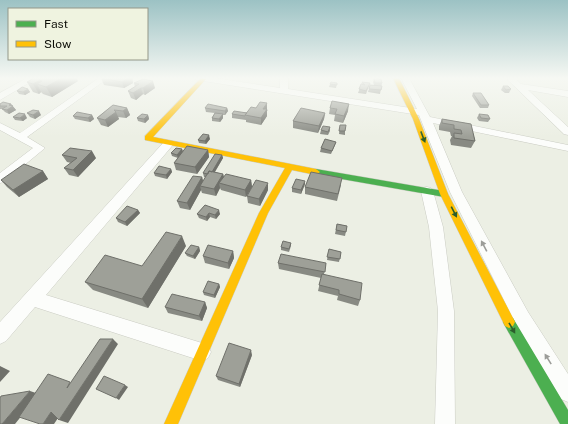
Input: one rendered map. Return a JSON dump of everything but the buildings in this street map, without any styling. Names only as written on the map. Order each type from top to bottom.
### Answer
[{"type":"street","points":[[20,137],[76,98]]},
{"type":"street","points":[[183,98],[148,138],[168,144],[444,194]]},
{"type":"street","points":[[324,98],[420,114],[568,148]]},
{"type":"street","points":[[409,98],[420,114],[444,194],[507,319],[568,424]]},
{"type":"street","points":[[413,98],[456,192],[522,318],[568,392]]},
{"type":"street","points":[[531,98],[568,132]]},
{"type":"street","points":[[0,126],[40,148],[0,179]]},
{"type":"street","points":[[0,335],[168,144]]},
{"type":"street","points":[[171,424],[264,213],[290,167]]},
{"type":"street","points":[[426,191],[436,227],[446,311],[445,424]]},
{"type":"street","points":[[32,298],[202,352]]},
{"type":"traffic: fast","points":[[316,172],[444,194]]},
{"type":"traffic: fast","points":[[509,322],[568,424]]},
{"type":"traffic: slow","points":[[185,98],[148,138],[316,172]]},
{"type":"traffic: slow","points":[[406,98],[416,119],[444,194],[509,322]]},
{"type":"traffic: slow","points":[[171,424],[264,213],[290,167]]}]
